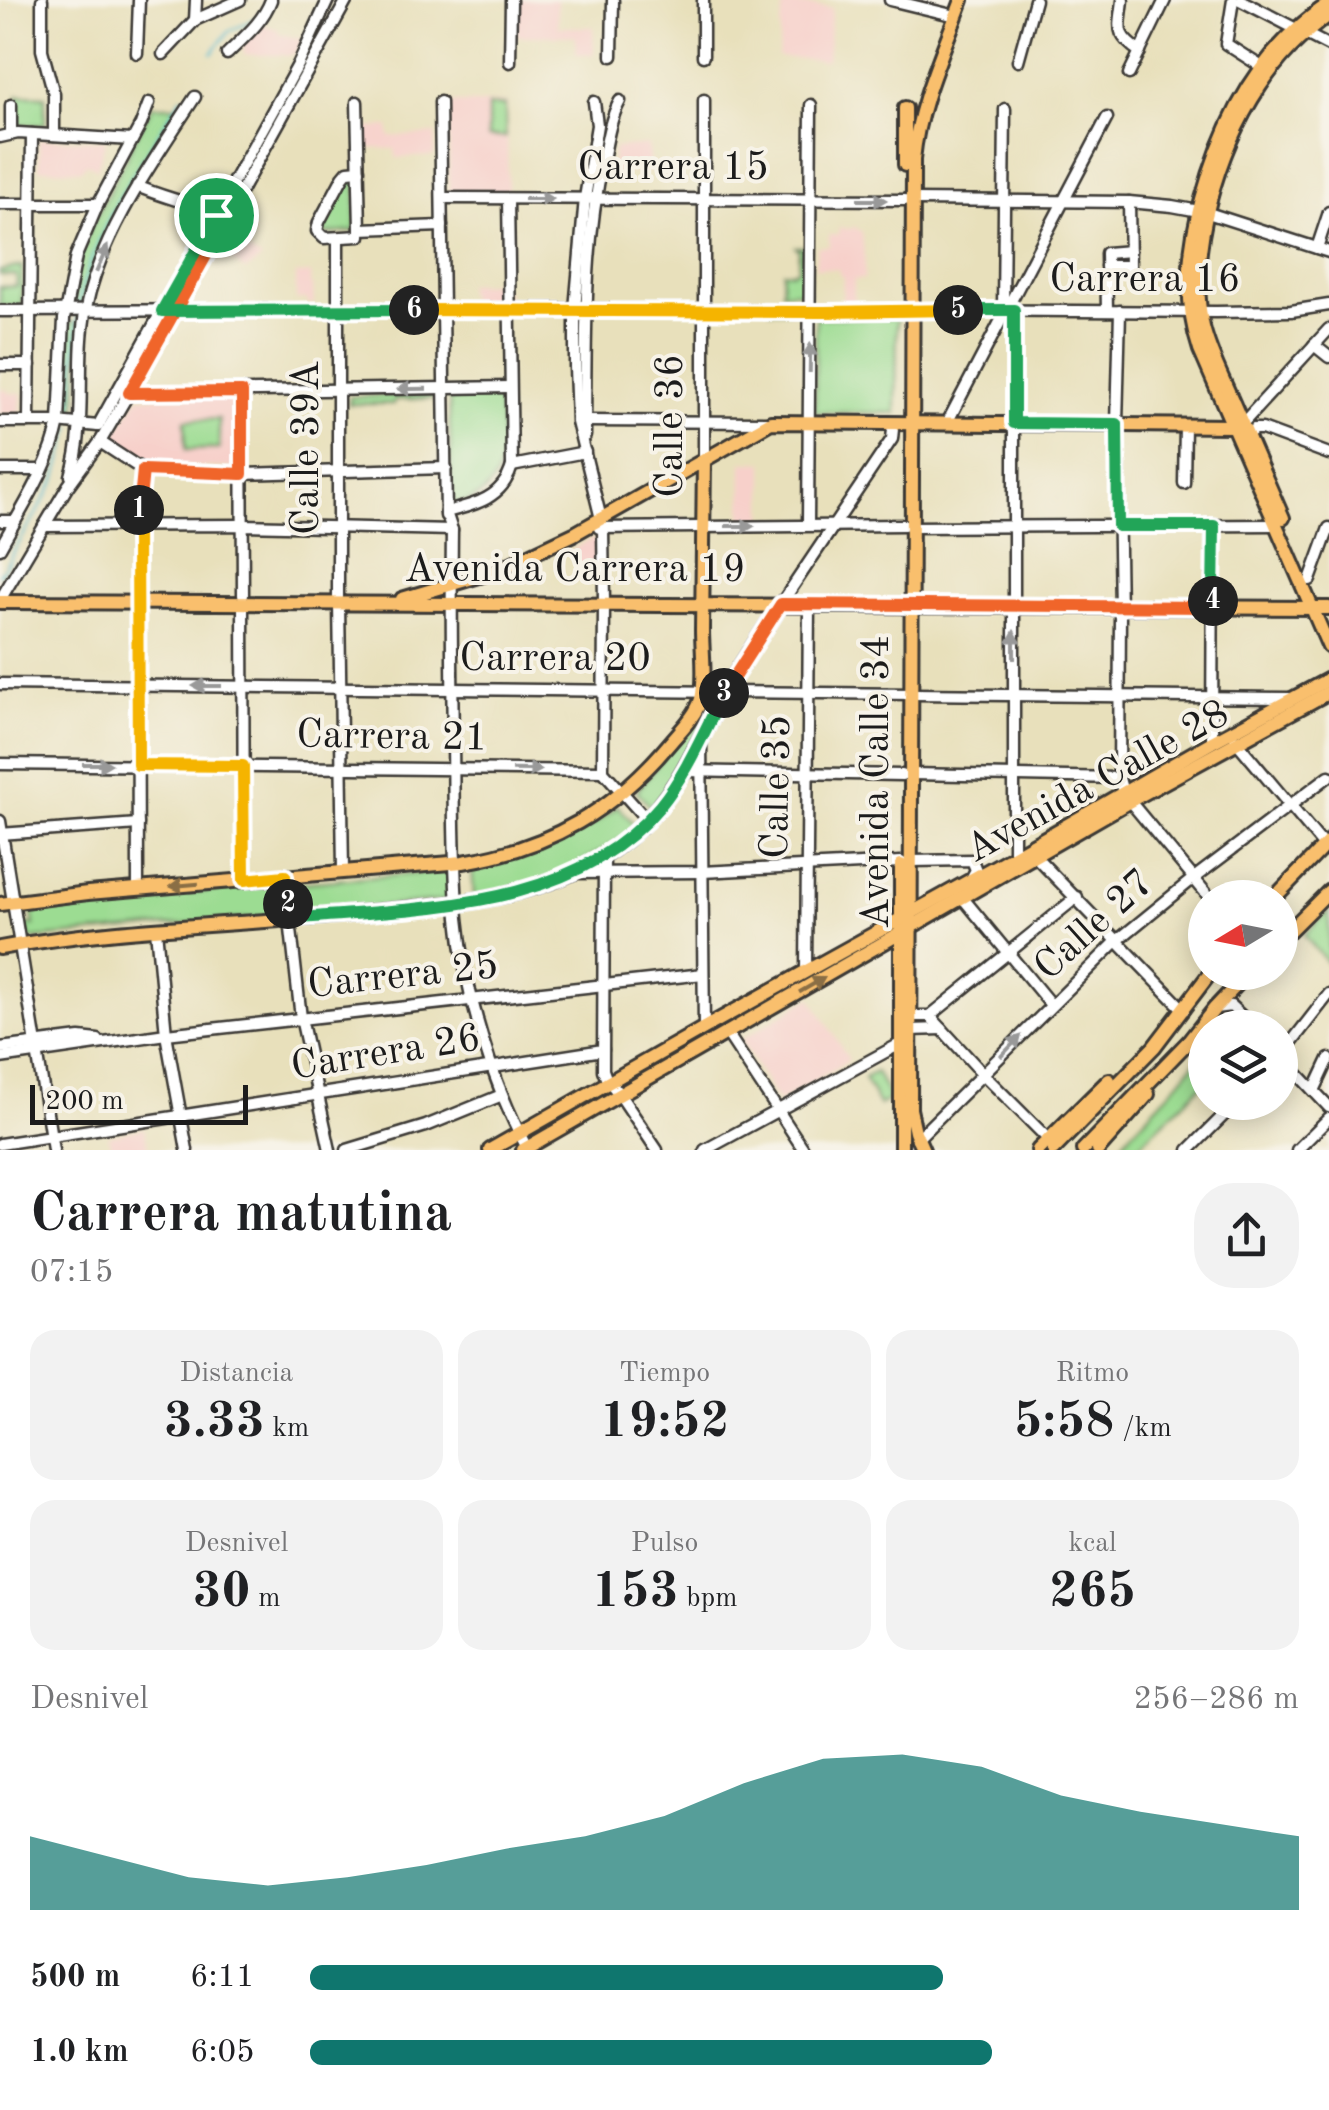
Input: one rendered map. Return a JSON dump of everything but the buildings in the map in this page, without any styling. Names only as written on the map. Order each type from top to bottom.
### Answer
[{"type":"main road","name":"Avenida Calle 34","points":[[908,200],[917,131],[962,0]]},
{"type":"main road","points":[[1203,212],[1248,105],[1300,31],[1312,7],[1329,4]]},
{"type":"main road","points":[[1329,15],[1300,31],[1262,67],[1223,132],[1203,212],[1196,311],[1200,350],[1241,428],[1329,624]]},
{"type":"main road","name":"Avenida Calle 34","points":[[901,1150],[907,605],[907,526],[900,429],[908,310],[905,108]]},
{"type":"main road","points":[[388,599],[519,558],[602,523],[772,422],[900,429],[946,423],[1241,428]]},
{"type":"main road","points":[[1241,428],[1277,525],[1321,608],[1329,648]]},
{"type":"main road","name":"Calle 36","points":[[702,692],[704,461]]},
{"type":"main road","name":"Avenida Carrera 19","points":[[1,597],[1321,608]]},
{"type":"main road","points":[[0,948],[88,934],[481,900],[569,873],[632,835],[662,804],[724,692],[781,604]]},
{"type":"main road","name":"Avenida Calle 28","points":[[905,924],[1035,856],[1212,742],[1234,737],[1290,698],[1329,679]]},
{"type":"main road","points":[[6,903],[488,858],[574,826],[622,793],[676,736],[699,704],[702,692]]},
{"type":"main road","name":"Avenida Calle 28","points":[[905,924],[1014,856],[1234,737],[1329,692]]},
{"type":"main road","points":[[1292,880],[1327,844]]},
{"type":"main road","points":[[1298,922],[1329,891]]},
{"type":"main road","name":"Avenida Calle 34","points":[[905,924],[910,1109],[918,1146]]},
{"type":"main road","points":[[490,1150],[806,971],[905,924]]},
{"type":"main road","points":[[526,1149],[905,924]]},
{"type":"main road","points":[[1046,1146],[1154,1046],[1198,990]]},
{"type":"main road","points":[[1214,1008],[1231,990]]},
{"type":"main road","points":[[1083,1150],[1188,1043]]},
{"type":"main road","points":[[1098,1150],[1188,1044]]},
{"type":"main road","points":[[902,1093],[907,1133],[918,1146]]},
{"type":"street","points":[[42,0],[42,50],[52,88],[54,136]]},
{"type":"street","points":[[138,0],[138,52]]},
{"type":"street","points":[[195,20],[196,0]]},
{"type":"street","points":[[163,54],[195,20],[240,0]]},
{"type":"street","points":[[226,54],[258,22],[271,0]]},
{"type":"street","points":[[1,597],[68,486],[100,442],[176,311],[328,0]]},
{"type":"street","points":[[348,0],[162,311],[98,426],[100,442],[143,470],[242,474],[446,468]]},
{"type":"street","points":[[510,62],[511,0]]},
{"type":"street","points":[[612,56],[613,0]]},
{"type":"street","points":[[702,0],[703,56]]},
{"type":"street","points":[[890,0],[956,16]]},
{"type":"street","points":[[1018,61],[1035,0]]},
{"type":"street","points":[[1123,0],[1120,30],[1140,52]]},
{"type":"street","points":[[1129,74],[1165,0]]},
{"type":"street","points":[[1262,67],[1226,44],[1236,0],[1329,46]]},
{"type":"street","points":[[68,486],[76,456],[84,311],[101,259],[137,186],[195,97]]},
{"type":"street","name":"Calle 36","points":[[704,100],[704,461]]},
{"type":"street","points":[[620,101],[600,144],[590,198],[580,309],[581,422],[602,523],[602,771],[646,820]]},
{"type":"street","points":[[357,102],[359,170],[360,236],[324,238],[318,234],[318,222],[343,177],[348,171],[359,170]]},
{"type":"street","points":[[440,102],[457,903],[465,961],[492,1068],[526,1149]]},
{"type":"street","points":[[594,102],[600,144]]},
{"type":"street","points":[[0,548],[52,450],[61,423],[66,311],[76,256],[149,103]]},
{"type":"street","points":[[0,117],[11,105],[5,135],[132,140]]},
{"type":"street","points":[[808,525],[811,105]]},
{"type":"street","points":[[1006,109],[1004,201],[1014,423],[1014,856]]},
{"type":"street","points":[[946,423],[1107,118]]},
{"type":"street","points":[[29,422],[32,134]]},
{"type":"street","points":[[137,186],[196,205],[221,218]]},
{"type":"street","name":"Carrera 15","points":[[442,198],[1130,202],[1203,212],[1329,252]]},
{"type":"street","points":[[446,512],[489,498],[508,478],[512,466],[508,199]]},
{"type":"street","points":[[1106,266],[1130,266],[1130,202]]},
{"type":"street","points":[[0,204],[98,204]]},
{"type":"street","points":[[1317,248],[1329,212]]},
{"type":"street","points":[[360,229],[442,226]]},
{"type":"street","name":"Calle 39A","points":[[338,238],[343,872]]},
{"type":"street","points":[[1130,250],[1106,252],[1113,311],[1117,424],[1119,778],[1126,797],[1194,878]]},
{"type":"street","name":"Carrera 16","points":[[0,310],[1291,311],[1329,306]]},
{"type":"street","points":[[1241,428],[1329,329]]},
{"type":"street","points":[[1314,345],[1329,357]]},
{"type":"street","points":[[0,365],[30,365]]},
{"type":"street","points":[[129,393],[510,387]]},
{"type":"street","points":[[242,392],[244,880]]},
{"type":"street","points":[[1259,405],[1266,430]]},
{"type":"street","points":[[0,422],[98,426]]},
{"type":"street","points":[[581,422],[772,422]]},
{"type":"street","points":[[1184,425],[1184,482]]},
{"type":"street","points":[[1241,428],[1266,430],[1329,454]]},
{"type":"street","points":[[781,604],[900,429]]},
{"type":"street","points":[[512,466],[585,452]]},
{"type":"street","points":[[0,470],[42,470]]},
{"type":"street","points":[[138,889],[137,526],[143,470]]},
{"type":"street","points":[[0,520],[15,521]]},
{"type":"street","points":[[602,523],[1277,525]]},
{"type":"street","points":[[44,526],[449,530]]},
{"type":"street","points":[[1212,742],[1214,526]]},
{"type":"street","points":[[1310,580],[1329,528]]},
{"type":"street","points":[[1303,564],[1320,556]]},
{"type":"street","name":"Calle 35","points":[[806,971],[809,604]]},
{"type":"street","name":"Carrera 20","points":[[0,684],[1290,698]]},
{"type":"street","points":[[701,736],[704,1028]]},
{"type":"street","points":[[1234,737],[1327,844]]},
{"type":"street","name":"Carrera 21","points":[[0,764],[602,771]]},
{"type":"street","points":[[683,771],[1119,778]]},
{"type":"street","name":"Calle 27","points":[[918,1146],[1118,940],[1329,776]]},
{"type":"street","points":[[53,1150],[19,944],[6,903],[1,830],[138,824]]},
{"type":"street","points":[[604,855],[603,1070],[657,1150]]},
{"type":"street","points":[[1035,856],[1184,1010]]},
{"type":"street","points":[[569,873],[702,872],[972,860],[976,870],[970,881]]},
{"type":"street","points":[[285,876],[301,1018],[330,1150]]},
{"type":"street","points":[[962,897],[1051,1005]]},
{"type":"street","points":[[910,1023],[930,1016],[1077,897]]},
{"type":"street","points":[[156,929],[166,1034],[188,1150]]},
{"type":"street","name":"Carrera 25","points":[[0,1048],[80,1048],[166,1034],[703,974]]},
{"type":"street","points":[[1298,1033],[1329,994]]},
{"type":"street","points":[[1214,1008],[1231,1006],[1235,1010]]},
{"type":"street","points":[[930,1016],[1046,1146]]},
{"type":"street","points":[[910,1023],[942,1028]]},
{"type":"street","points":[[727,1033],[804,1150]]},
{"type":"street","points":[[705,1150],[900,1044]]},
{"type":"street","name":"Carrera 25","points":[[0,1058],[36,1049]]},
{"type":"street","name":"Carrera 26","points":[[0,1144],[603,1050]]},
{"type":"street","points":[[1314,1091],[1329,1060]]},
{"type":"street","points":[[1298,1075],[1327,1102]]},
{"type":"street","points":[[347,1150],[426,1126],[502,1095]]},
{"type":"street","points":[[1297,1150],[1329,1118]]},
{"type":"street","points":[[1189,1150],[1219,1120]]},
{"type":"shaded area","points":[[517,0],[557,0],[558,27],[593,27],[594,54],[576,54],[575,36],[517,36]]},
{"type":"shaded area","points":[[783,3],[832,8],[827,61],[778,57]]},
{"type":"shaded area","points":[[262,24],[279,30],[278,34],[303,39],[296,53],[244,55],[243,40]]},
{"type":"shaded area","points":[[449,103],[507,103],[508,192],[449,192]]},
{"type":"shaded area","points":[[389,127],[390,137],[436,134],[434,156],[396,158],[395,149],[361,148],[361,128]]},
{"type":"shaded area","points":[[39,139],[106,140],[97,169],[87,163],[81,170],[39,169]]},
{"type":"shaded area","points":[[648,145],[650,172],[611,172],[614,148]]},
{"type":"shaded area","points":[[853,226],[862,232],[864,279],[854,280],[854,303],[842,304],[843,276],[838,269],[815,268],[817,247],[829,246],[829,235],[838,235],[839,228]]},
{"type":"shaded area","points":[[226,236],[262,259],[245,271],[220,251]]},
{"type":"shaded area","points":[[311,273],[314,304],[308,304],[307,299],[296,300],[296,274]]},
{"type":"shaded area","points":[[495,283],[496,291],[506,290],[506,303],[470,303],[466,284]]},
{"type":"shaded area","points":[[0,389],[22,393],[20,414],[0,415]]},
{"type":"shaded area","points":[[239,396],[237,468],[147,466],[109,443],[138,397]]},
{"type":"shaded area","points":[[743,462],[764,463],[764,522],[742,522]]},
{"type":"shaded area","points":[[593,538],[597,541],[597,563],[580,566],[573,549]]},
{"type":"shaded area","points":[[811,997],[849,1060],[778,1103],[741,1040]]},
{"type":"shaded area","points":[[144,1128],[149,1150],[111,1150],[108,1136]]},
{"type":"green space","points":[[18,95],[45,96],[45,125],[18,125]]},
{"type":"green space","points":[[505,105],[506,137],[488,137],[488,106]]},
{"type":"green space","points":[[152,106],[184,106],[137,179],[82,305],[70,306],[77,262],[91,227]]},
{"type":"green space","points":[[357,173],[355,231],[327,234],[321,230],[322,225],[347,178]]},
{"type":"green space","points":[[796,247],[805,247],[806,310],[770,310],[769,301],[800,306],[800,292],[782,291],[783,271],[798,269]]},
{"type":"green space","points":[[22,266],[22,306],[0,306],[0,287],[17,286],[16,275],[0,275],[0,271]]},
{"type":"green space","points":[[816,317],[897,318],[896,413],[815,412]]},
{"type":"green space","points":[[67,322],[81,322],[76,414],[63,413]]},
{"type":"green space","points":[[498,391],[502,446],[495,477],[487,490],[452,505],[449,393]]},
{"type":"green space","points":[[436,394],[436,398],[395,400],[394,404],[349,404],[350,397]]},
{"type":"green space","points":[[219,419],[219,449],[186,450],[185,420]]},
{"type":"green space","points":[[715,702],[680,772],[652,809],[637,791],[702,707]]},
{"type":"green space","points":[[618,806],[637,827],[620,840],[556,877],[474,898],[472,867],[567,838]]},
{"type":"green space","points":[[451,871],[453,900],[303,914],[300,883]]},
{"type":"green space","points":[[283,884],[286,915],[28,939],[29,931],[27,936],[24,924],[34,925],[31,907]]},
{"type":"green space","points":[[1329,911],[1329,965],[1304,935]]},
{"type":"green space","points":[[1188,1071],[1188,1098],[1134,1150],[1115,1150]]},
{"type":"green space","points":[[876,1072],[890,1099],[879,1105],[864,1078]]},
{"type":"waterway","points":[[212,54],[228,32],[256,18]]},
{"type":"waterway","points":[[78,305],[107,222],[182,97]]},
{"type":"waterway","points":[[71,419],[78,313]]},
{"type":"waterway","points":[[0,575],[56,480],[71,427]]},
{"type":"route","points":[[216,215],[162,311],[176,311],[183,311],[222,312],[571,309],[811,312],[1014,310],[1014,423],[1117,424],[1118,526],[1214,526],[1213,607],[781,604],[724,692],[667,796],[632,835],[604,855],[556,879],[481,900],[290,919],[285,876],[244,880],[243,766],[138,765],[137,526],[143,470],[242,474],[242,392],[129,393],[176,311],[226,220],[216,215]]}]
